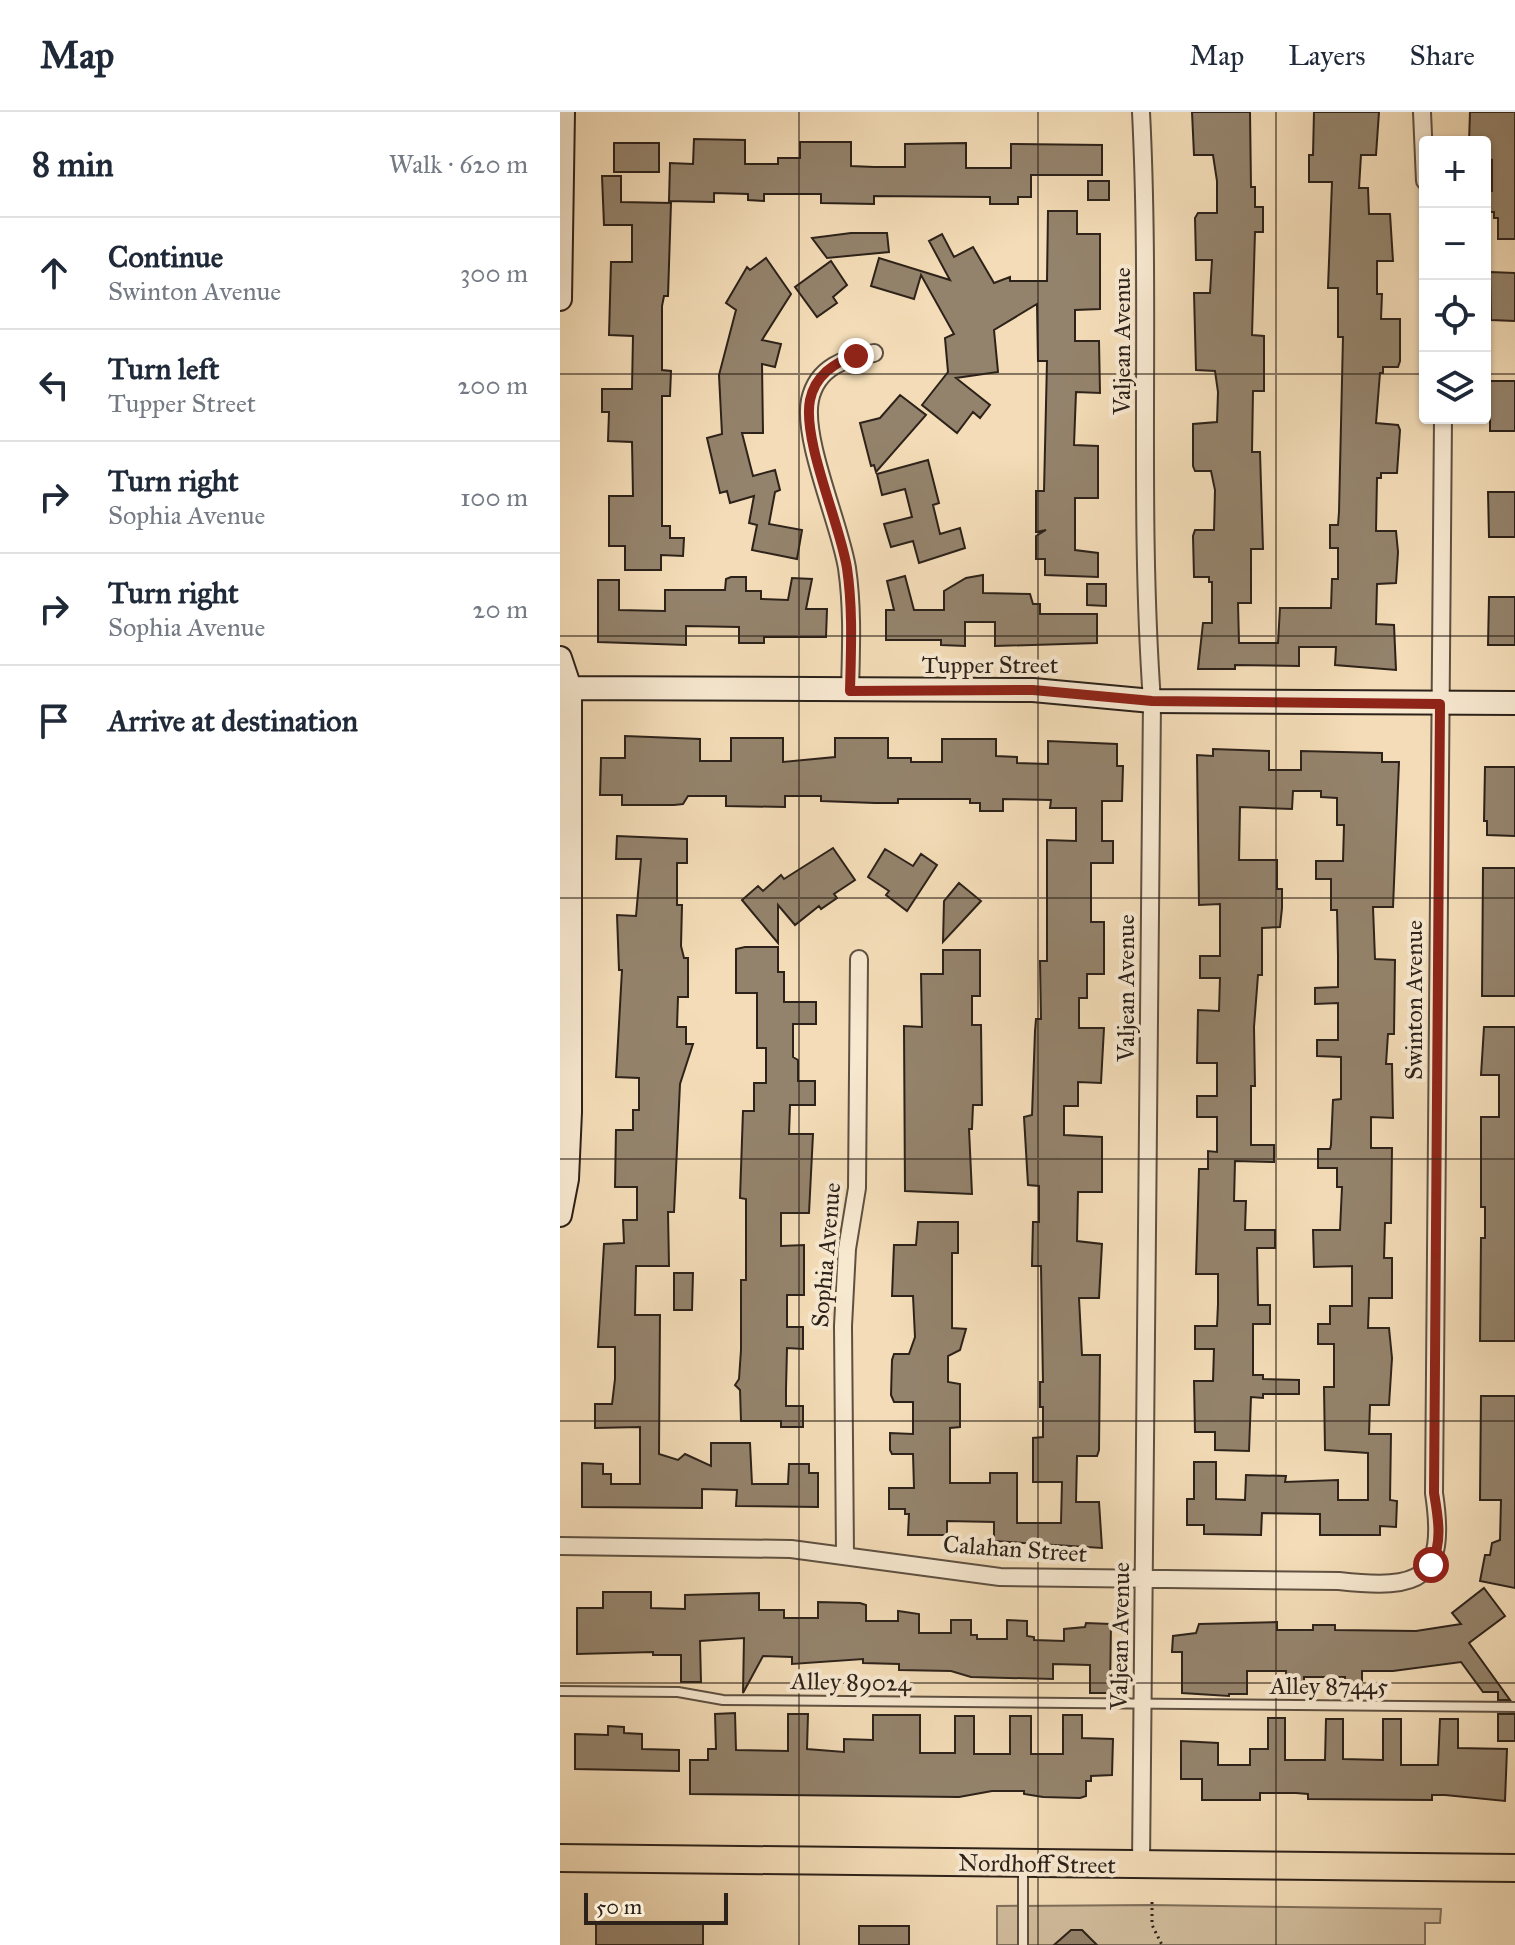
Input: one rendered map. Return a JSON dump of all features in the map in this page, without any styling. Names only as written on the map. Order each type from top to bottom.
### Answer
[{"type":"main road","name":"Nordhoff Street","points":[[560,1858],[1515,1868]]},
{"type":"street","points":[[560,299],[563,112]]},
{"type":"street","name":"Valjean Avenue","points":[[1141,112],[1146,206],[1145,606],[1152,701],[1141,1865]]},
{"type":"street","points":[[1422,112],[1423,136]]},
{"type":"street","points":[[850,691],[851,603],[847,567],[812,435],[810,400],[821,376],[837,361],[874,353]]},
{"type":"street","name":"Swinton Avenue","points":[[1419,1576],[1437,1553],[1439,1523],[1434,1477],[1443,424]]},
{"type":"street","points":[[560,658],[565,688],[565,983],[570,1112],[567,1179],[560,1215]]},
{"type":"street","name":"Tupper Street","points":[[565,688],[1044,690],[1152,701],[1515,703]]},
{"type":"street","name":"Sophia Avenue","points":[[845,1554],[843,1326],[847,1249],[857,1188],[859,959]]},
{"type":"street","name":"Calahan Street","points":[[560,1546],[791,1549],[845,1554],[980,1576],[1372,1585],[1399,1584],[1419,1576]]},
{"type":"lane","name":"Alley 89024","points":[[560,1691],[678,1692],[723,1700],[1142,1704]]},
{"type":"lane","name":"Alley 87445","points":[[1142,1704],[1515,1707]]},
{"type":"lane","points":[[1023,1864],[1023,1945]]},
{"type":"path","points":[[1152,1902],[1152,1925],[1162,1945]]},
{"type":"shaded area","points":[[997,1906],[1441,1909],[1440,1923],[1425,1923],[1425,1945],[997,1945]]},
{"type":"building","points":[[1192,112],[1250,112],[1251,187],[1255,187],[1255,207],[1263,207],[1263,232],[1255,232],[1252,335],[1264,336],[1264,391],[1253,391],[1252,452],[1260,452],[1263,549],[1251,549],[1251,603],[1238,603],[1239,643],[1278,643],[1280,608],[1331,608],[1332,579],[1338,579],[1338,548],[1330,548],[1330,525],[1338,525],[1339,512],[1343,337],[1338,337],[1338,288],[1328,288],[1332,182],[1309,182],[1314,112],[1379,112],[1376,155],[1361,155],[1359,188],[1368,188],[1369,214],[1390,214],[1393,261],[1377,261],[1377,294],[1382,294],[1381,319],[1400,319],[1400,361],[1398,367],[1383,367],[1383,373],[1380,373],[1376,423],[1398,425],[1400,430],[1397,473],[1381,473],[1381,478],[1377,478],[1376,531],[1396,531],[1396,583],[1377,584],[1376,624],[1394,625],[1396,670],[1335,665],[1336,647],[1299,647],[1299,666],[1235,665],[1235,669],[1198,669],[1203,623],[1212,623],[1212,582],[1209,582],[1209,577],[1194,577],[1193,536],[1195,530],[1214,530],[1215,490],[1211,471],[1195,471],[1193,466],[1193,424],[1217,422],[1218,392],[1215,371],[1196,370],[1194,293],[1210,293],[1212,260],[1196,260],[1195,218],[1198,213],[1217,213],[1217,181],[1213,155],[1194,155]]},
{"type":"building","points":[[1470,112],[1515,112],[1515,239],[1498,239],[1498,218],[1494,218],[1494,212],[1491,212],[1491,136],[1469,136]]},
{"type":"building","points":[[694,139],[745,140],[745,164],[778,164],[778,158],[800,158],[800,142],[851,142],[851,166],[874,167],[905,167],[905,144],[966,143],[966,168],[1011,168],[1011,144],[1102,145],[1102,175],[1031,175],[1031,197],[1018,197],[1018,204],[990,204],[990,197],[874,196],[874,204],[821,203],[821,194],[764,194],[764,201],[748,200],[748,194],[714,193],[714,202],[669,201],[670,163],[693,164]]},
{"type":"building","points":[[614,143],[659,143],[659,172],[614,172]]},
{"type":"building","points":[[602,176],[621,176],[621,202],[671,203],[668,296],[664,296],[662,306],[662,370],[671,371],[670,396],[662,396],[662,526],[670,526],[670,538],[684,538],[683,556],[661,555],[661,570],[625,570],[625,546],[609,546],[609,496],[633,496],[632,442],[608,441],[609,412],[602,412],[602,389],[632,389],[633,336],[609,335],[611,262],[632,262],[632,225],[604,225]]},
{"type":"building","points":[[1088,181],[1109,181],[1109,200],[1088,200]]},
{"type":"building","points":[[1048,211],[1077,211],[1077,234],[1100,234],[1100,309],[1075,310],[1075,341],[1099,341],[1100,393],[1076,392],[1074,445],[1098,446],[1098,498],[1075,498],[1075,550],[1098,553],[1098,577],[1045,575],[1045,559],[1036,559],[1036,536],[1046,530],[1036,532],[1036,491],[1044,491],[1047,361],[1038,361],[1037,304],[994,330],[998,372],[956,378],[990,405],[980,418],[973,412],[957,433],[922,405],[948,372],[945,338],[954,334],[921,275],[914,299],[871,286],[879,258],[950,280],[929,241],[942,234],[954,257],[973,247],[994,283],[1010,277],[1010,281],[1047,281]]},
{"type":"building","points":[[887,233],[889,252],[827,258],[812,238]]},
{"type":"building","points":[[766,258],[791,294],[762,340],[781,344],[775,367],[762,364],[763,433],[742,433],[753,476],[775,470],[780,490],[775,492],[769,524],[802,530],[797,559],[752,550],[757,525],[749,523],[754,496],[730,503],[727,491],[720,493],[707,438],[722,434],[719,375],[736,310],[726,303],[747,267],[750,270]]},
{"type":"building","points":[[831,261],[847,285],[833,297],[837,303],[817,317],[795,287]]},
{"type":"building","points":[[1491,272],[1515,273],[1515,321],[1491,320]]},
{"type":"building","points":[[1491,381],[1515,381],[1515,431],[1490,431]]},
{"type":"building","points":[[900,395],[926,415],[876,472],[874,465],[871,466],[860,423],[880,418]]},
{"type":"building","points":[[928,460],[939,503],[933,505],[940,534],[960,528],[965,548],[919,563],[913,541],[891,547],[884,524],[912,517],[905,489],[882,495],[877,474]]},
{"type":"building","points":[[1488,492],[1515,492],[1515,537],[1489,537]]},
{"type":"building","points":[[983,575],[983,593],[1030,594],[1033,604],[1040,604],[1040,614],[1097,614],[1097,643],[995,646],[995,622],[965,622],[965,646],[941,645],[941,640],[886,640],[886,610],[894,610],[887,581],[905,576],[914,610],[944,610],[944,591],[966,578]]},
{"type":"building","points":[[746,577],[746,591],[761,591],[761,599],[788,600],[792,578],[812,579],[806,609],[827,609],[826,637],[764,637],[764,643],[739,643],[739,627],[686,626],[686,645],[598,642],[598,580],[619,580],[619,610],[665,611],[665,590],[725,590],[726,579]]},
{"type":"building","points":[[1087,584],[1106,584],[1106,606],[1087,605]]},
{"type":"building","points":[[1489,597],[1515,597],[1515,645],[1488,645]]},
{"type":"building","points":[[625,736],[700,739],[700,761],[731,761],[731,738],[783,738],[783,762],[835,757],[835,738],[888,738],[888,758],[911,758],[911,762],[942,762],[942,739],[996,739],[996,756],[1017,757],[1017,763],[1048,764],[1048,741],[1117,744],[1117,766],[1123,766],[1122,801],[1102,801],[1102,841],[1113,841],[1113,863],[1091,863],[1091,922],[1104,922],[1104,974],[1087,974],[1087,998],[1079,998],[1079,1028],[1104,1028],[1101,1083],[1078,1082],[1078,1106],[1064,1106],[1064,1135],[1102,1137],[1102,1192],[1078,1192],[1077,1241],[1102,1244],[1099,1298],[1079,1298],[1082,1355],[1100,1355],[1099,1450],[1097,1456],[1077,1456],[1076,1502],[1099,1502],[1102,1548],[994,1541],[994,1522],[947,1521],[947,1535],[908,1535],[909,1514],[905,1514],[905,1509],[889,1509],[889,1488],[914,1488],[913,1454],[892,1454],[890,1450],[890,1433],[913,1434],[913,1402],[894,1402],[891,1395],[894,1354],[909,1354],[915,1337],[913,1296],[892,1296],[894,1245],[916,1245],[918,1222],[958,1222],[958,1253],[952,1253],[952,1328],[966,1329],[960,1350],[948,1356],[948,1382],[960,1384],[960,1427],[950,1428],[950,1483],[990,1483],[990,1473],[1017,1473],[1017,1523],[1061,1523],[1062,1482],[1033,1482],[1033,1438],[1043,1437],[1043,1407],[1040,1407],[1040,1382],[1043,1382],[1041,1266],[1032,1266],[1033,1222],[1039,1222],[1039,1186],[1028,1185],[1024,1117],[1032,1115],[1036,1019],[1041,1019],[1040,961],[1047,961],[1047,840],[1076,841],[1076,808],[1050,808],[1051,800],[1003,799],[1003,811],[980,811],[980,803],[970,803],[970,799],[898,799],[898,803],[875,803],[821,801],[821,796],[785,796],[785,807],[726,806],[726,796],[688,796],[683,804],[674,805],[622,805],[622,795],[600,795],[601,758],[625,758]]},
{"type":"building","points":[[1213,749],[1269,751],[1269,770],[1301,770],[1301,751],[1382,753],[1382,762],[1399,762],[1393,907],[1373,907],[1375,959],[1395,960],[1394,1034],[1388,1034],[1386,1064],[1392,1064],[1393,1118],[1371,1117],[1371,1148],[1392,1148],[1391,1223],[1385,1223],[1384,1258],[1392,1258],[1392,1298],[1369,1298],[1368,1328],[1389,1328],[1392,1358],[1389,1405],[1370,1405],[1369,1434],[1391,1434],[1390,1500],[1397,1501],[1396,1527],[1380,1526],[1380,1535],[1320,1535],[1320,1514],[1262,1513],[1261,1535],[1204,1534],[1204,1525],[1187,1525],[1187,1499],[1194,1499],[1194,1462],[1216,1462],[1216,1499],[1245,1500],[1246,1475],[1286,1476],[1285,1482],[1338,1480],[1338,1500],[1368,1500],[1368,1453],[1325,1450],[1324,1387],[1334,1387],[1334,1344],[1318,1344],[1318,1324],[1330,1324],[1330,1306],[1352,1306],[1352,1266],[1314,1267],[1313,1230],[1340,1230],[1342,1187],[1337,1187],[1337,1168],[1318,1168],[1318,1149],[1330,1149],[1331,1145],[1333,1100],[1341,1099],[1341,1057],[1317,1056],[1317,1040],[1338,1040],[1338,1003],[1315,1004],[1315,988],[1338,987],[1338,956],[1337,910],[1331,910],[1331,879],[1316,879],[1316,861],[1343,861],[1344,825],[1337,825],[1337,798],[1321,797],[1321,791],[1293,791],[1292,809],[1240,807],[1239,860],[1277,860],[1277,889],[1282,889],[1282,908],[1280,927],[1262,928],[1262,975],[1258,975],[1254,1027],[1255,1086],[1251,1086],[1251,1145],[1274,1145],[1274,1162],[1235,1161],[1234,1201],[1246,1201],[1245,1230],[1275,1230],[1275,1248],[1257,1248],[1258,1305],[1270,1305],[1270,1324],[1253,1324],[1253,1375],[1263,1375],[1263,1379],[1299,1380],[1299,1394],[1251,1397],[1249,1451],[1215,1450],[1215,1432],[1195,1432],[1194,1381],[1213,1381],[1214,1349],[1195,1349],[1195,1326],[1217,1326],[1218,1304],[1218,1274],[1196,1274],[1199,1169],[1208,1169],[1208,1151],[1217,1152],[1217,1117],[1197,1117],[1197,1096],[1217,1096],[1217,1063],[1197,1063],[1198,1010],[1219,1011],[1220,978],[1200,978],[1200,956],[1220,956],[1220,904],[1199,905],[1197,755],[1213,756]]},
{"type":"building","points":[[1485,767],[1515,767],[1515,836],[1487,835],[1487,821],[1484,821]]},
{"type":"building","points":[[617,836],[687,839],[687,863],[677,863],[677,905],[682,905],[681,946],[684,958],[688,958],[688,997],[678,997],[677,1027],[686,1027],[686,1044],[693,1044],[680,1084],[674,1212],[668,1212],[669,1266],[636,1266],[635,1315],[660,1315],[659,1454],[678,1460],[685,1454],[711,1466],[711,1443],[750,1443],[752,1484],[788,1484],[789,1464],[809,1464],[809,1473],[818,1473],[818,1507],[736,1506],[737,1490],[702,1489],[702,1508],[582,1507],[582,1463],[603,1464],[603,1474],[611,1474],[611,1484],[640,1484],[640,1427],[595,1428],[595,1404],[612,1404],[615,1379],[615,1347],[598,1347],[604,1244],[624,1243],[623,1220],[637,1220],[637,1187],[615,1187],[616,1130],[633,1130],[633,1110],[639,1110],[639,1078],[616,1077],[622,970],[619,970],[617,915],[636,916],[641,859],[616,859]]},
{"type":"building","points":[[833,848],[855,880],[834,894],[837,898],[821,909],[819,906],[795,925],[778,905],[778,943],[742,900],[758,886],[763,891],[781,875],[784,879]]},
{"type":"building","points":[[885,849],[913,866],[921,854],[937,865],[907,911],[886,895],[889,891],[868,877]]},
{"type":"building","points":[[1483,868],[1515,868],[1515,996],[1482,996]]},
{"type":"building","points":[[959,883],[981,901],[943,942],[944,901]]},
{"type":"building","points":[[778,947],[778,972],[784,972],[784,1002],[816,1002],[816,1024],[793,1024],[793,1057],[798,1060],[798,1081],[815,1081],[815,1105],[790,1105],[789,1134],[813,1134],[809,1213],[781,1213],[781,1246],[804,1245],[804,1295],[787,1295],[787,1327],[803,1327],[803,1349],[787,1348],[786,1389],[786,1406],[803,1406],[803,1427],[781,1427],[781,1421],[741,1421],[740,1390],[735,1385],[739,1379],[741,1350],[741,1280],[746,1280],[746,1199],[740,1198],[743,1111],[754,1111],[754,1083],[766,1083],[766,1048],[757,1048],[757,993],[736,993],[736,949]]},
{"type":"building","points":[[943,950],[980,950],[980,996],[972,996],[972,1025],[981,1025],[982,1105],[973,1105],[972,1129],[969,1129],[972,1194],[905,1191],[904,1026],[922,1027],[921,974],[943,974]]},
{"type":"building","points":[[1484,1027],[1515,1027],[1515,1341],[1480,1341],[1481,1238],[1485,1238],[1485,1207],[1481,1207],[1481,1117],[1499,1117],[1499,1075],[1481,1075]]},
{"type":"building","points":[[674,1273],[693,1273],[692,1310],[674,1310]]},
{"type":"building","points":[[1481,1396],[1515,1396],[1515,1588],[1480,1581],[1485,1555],[1490,1555],[1492,1543],[1500,1540],[1501,1500],[1480,1500]]},
{"type":"building","points":[[1484,1588],[1505,1616],[1469,1643],[1510,1700],[1498,1700],[1498,1692],[1483,1692],[1461,1662],[1393,1671],[1362,1671],[1362,1695],[1345,1695],[1345,1677],[1304,1677],[1304,1694],[1287,1694],[1286,1671],[1247,1671],[1247,1694],[1182,1693],[1182,1652],[1172,1652],[1173,1636],[1196,1633],[1199,1624],[1277,1622],[1277,1630],[1313,1630],[1313,1625],[1335,1625],[1335,1630],[1416,1631],[1461,1624],[1452,1613]]},
{"type":"building","points":[[603,1592],[651,1592],[651,1608],[685,1609],[685,1595],[759,1593],[759,1610],[784,1610],[784,1618],[818,1618],[818,1602],[860,1603],[866,1605],[866,1621],[898,1621],[898,1611],[919,1614],[919,1633],[951,1633],[951,1620],[971,1620],[971,1635],[977,1635],[977,1639],[1007,1639],[1007,1620],[1027,1621],[1027,1636],[1034,1637],[1034,1640],[1064,1641],[1064,1629],[1085,1627],[1086,1623],[1111,1624],[1110,1693],[1090,1693],[1090,1665],[1053,1664],[1053,1679],[971,1677],[951,1671],[899,1670],[899,1664],[863,1663],[863,1659],[792,1664],[792,1657],[763,1656],[743,1693],[744,1638],[700,1641],[701,1682],[681,1682],[681,1655],[653,1655],[653,1652],[577,1654],[577,1608],[603,1608]]},
{"type":"building","points":[[735,1713],[736,1750],[788,1751],[788,1714],[808,1714],[807,1749],[844,1752],[844,1739],[873,1740],[873,1715],[920,1715],[920,1753],[955,1753],[955,1716],[974,1716],[974,1754],[1010,1754],[1010,1716],[1031,1716],[1031,1754],[1063,1754],[1063,1715],[1082,1715],[1082,1738],[1113,1739],[1112,1775],[1091,1776],[1091,1781],[1086,1781],[1086,1796],[1080,1798],[1043,1797],[1024,1794],[1024,1791],[992,1791],[959,1797],[690,1794],[690,1760],[708,1760],[708,1749],[716,1749],[715,1714]]},
{"type":"building","points":[[1498,1714],[1515,1714],[1515,1741],[1498,1741]]},
{"type":"building","points":[[1268,1718],[1285,1718],[1285,1760],[1325,1760],[1326,1719],[1343,1719],[1343,1759],[1383,1760],[1383,1719],[1401,1719],[1401,1765],[1438,1765],[1440,1719],[1458,1719],[1458,1748],[1507,1749],[1505,1801],[1445,1795],[1432,1795],[1432,1800],[1308,1799],[1308,1794],[1296,1793],[1260,1793],[1260,1800],[1202,1800],[1202,1779],[1181,1779],[1181,1741],[1218,1743],[1218,1765],[1250,1765],[1250,1749],[1268,1749]]},
{"type":"building","points":[[608,1726],[624,1727],[624,1733],[642,1734],[642,1749],[679,1750],[679,1771],[575,1769],[575,1734],[608,1735]]},
{"type":"building","points":[[596,1922],[703,1923],[703,1945],[596,1945]]},
{"type":"building","points":[[859,1926],[909,1926],[909,1945],[859,1945]]},
{"type":"building","points":[[1071,1930],[1082,1930],[1097,1945],[1054,1945]]},
{"type":"route","points":[[856,356],[837,361],[821,376],[810,400],[812,435],[847,567],[851,603],[850,691],[1033,690],[1152,701],[1440,704],[1434,1493],[1439,1523],[1437,1553],[1431,1565]]}]
